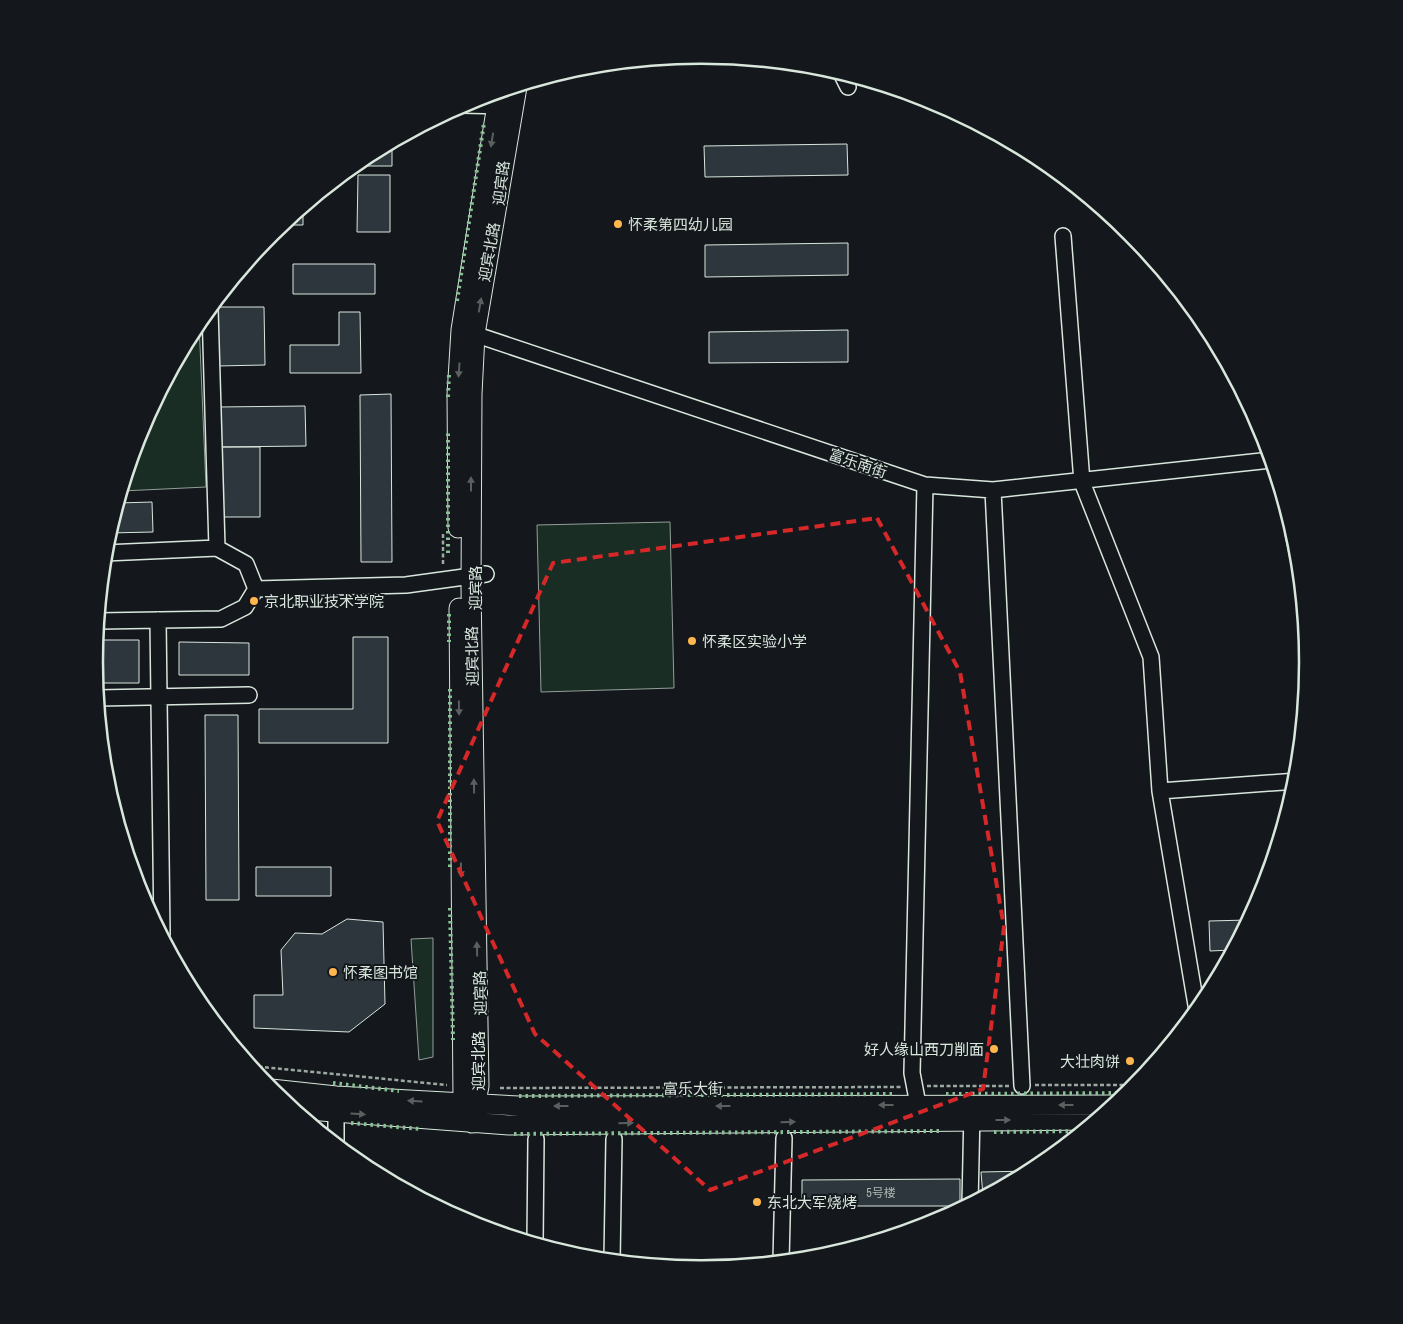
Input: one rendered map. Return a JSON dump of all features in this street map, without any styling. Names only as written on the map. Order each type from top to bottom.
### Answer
[{"type":"main road","name":"迎宾北路","points":[[472,1123],[472,576],[457,394],[503,101]]},
{"type":"main road","name":"富乐大街","points":[[286,1092],[336,1104],[472,1123],[510,1125],[918,1104]]},
{"type":"main road","name":"富乐大街","points":[[301,1106],[471,1094],[519,1106],[918,1104],[972,1113],[1087,1119]]},
{"type":"main road","name":"富乐大街","points":[[972,1113],[1103,1106]]},
{"type":"street","points":[[490,102],[503,101]]},
{"type":"street","points":[[1063,236],[1082,482],[1151,657],[1160,790],[1195,999]]},
{"type":"street","points":[[210,321],[217,548]]},
{"type":"street","name":"富乐南街","points":[[468,332],[925,485],[994,490],[1265,461]]},
{"type":"street","points":[[918,1104],[912,1073],[925,485]]},
{"type":"street","points":[[994,490],[1022,1086]]},
{"type":"street","points":[[114,552],[217,548],[246,564],[256,589]]},
{"type":"street","points":[[256,589],[406,585],[472,576]]},
{"type":"street","points":[[105,621],[221,619],[245,607],[256,589]]},
{"type":"street","points":[[158,620],[162,920]]},
{"type":"street","points":[[105,698],[249,695]]},
{"type":"street","points":[[1160,790],[1287,782]]},
{"type":"street","points":[[336,1104],[336,1136]]},
{"type":"street","points":[[970,1197],[972,1113]]},
{"type":"street","points":[[781,1255],[784,1138]]},
{"type":"street","points":[[534,1236],[536,1139]]},
{"type":"street","points":[[612,1253],[614,1139]]},
{"type":"path","name":"富乐大街","points":[[262,1067],[471,1094],[918,1104],[1022,1086],[1125,1085]]},
{"type":"highlighted area","points":[[877,518],[960,672],[1004,927],[983,1089],[710,1190],[535,1034],[437,821],[553,563]]},
{"type":"green space","points":[[200,337],[206,487],[129,491],[149,433],[165,397]]},
{"type":"green space","points":[[670,522],[674,688],[541,692],[537,525]]},
{"type":"green space","points":[[433,938],[433,1057],[419,1060],[411,939]]},
{"type":"building","points":[[847,144],[848,175],[705,177],[704,146]]},
{"type":"building","points":[[392,150],[392,166],[368,166]]},
{"type":"building","points":[[358,175],[390,175],[390,232],[357,232]]},
{"type":"building","points":[[303,216],[303,225],[293,225]]},
{"type":"building","points":[[848,243],[848,275],[705,277],[705,245]]},
{"type":"building","points":[[293,264],[375,264],[375,294],[293,294]]},
{"type":"building","points":[[221,307],[264,307],[265,365],[217,366],[217,312]]},
{"type":"building","points":[[339,312],[360,312],[361,373],[290,373],[290,345],[339,345]]},
{"type":"building","points":[[848,330],[848,362],[709,363],[709,332]]},
{"type":"building","points":[[391,394],[392,562],[361,562],[360,395]]},
{"type":"building","points":[[305,406],[306,446],[219,447],[218,407]]},
{"type":"building","points":[[219,447],[260,447],[260,517],[220,517]]},
{"type":"building","points":[[152,502],[153,532],[118,533],[125,503]]},
{"type":"building","points":[[353,637],[388,637],[388,743],[259,743],[259,709],[353,709]]},
{"type":"building","points":[[104,640],[139,640],[139,683],[104,683]]},
{"type":"building","points":[[179,642],[249,643],[249,675],[179,675]]},
{"type":"building","points":[[205,715],[238,715],[239,900],[206,900]]},
{"type":"building","points":[[256,867],[331,867],[331,896],[256,896]]},
{"type":"building","name":"怀柔图书馆","points":[[347,919],[383,922],[385,1004],[349,1032],[254,1028],[254,995],[283,995],[281,950],[295,933],[322,934]]},
{"type":"building","points":[[1241,920],[1226,950],[1210,951],[1209,921]]},
{"type":"building","points":[[1015,1171],[983,1190],[981,1172]]},
{"type":"building","points":[[960,1179],[960,1202],[950,1206],[802,1206],[802,1180]]},
{"type":"hedge","points":[[457,301],[484,123]]},
{"type":"hedge","points":[[448,397],[449,374]]},
{"type":"hedge","points":[[448,432],[448,553]]},
{"type":"hedge","points":[[449,614],[449,642]]},
{"type":"hedge","points":[[450,689],[450,868]]},
{"type":"hedge","points":[[450,908],[453,1040]]},
{"type":"hedge","points":[[333,1083],[399,1091]]},
{"type":"hedge","points":[[946,1094],[1116,1093]]},
{"type":"hedge","points":[[519,1096],[894,1094]]},
{"type":"hedge","points":[[351,1123],[420,1129]]},
{"type":"hedge","points":[[514,1134],[943,1131]]},
{"type":"hedge","points":[[994,1132],[1073,1131]]},
{"type":"place","name":"怀柔第四幼儿园","points":[[618,224]]},
{"type":"place","name":"京北职业技术学院","points":[[254,601]]},
{"type":"place","name":"怀柔区实验小学","points":[[692,641]]},
{"type":"place","name":"怀柔图书馆","points":[[333,972]]},
{"type":"place","name":"好人缘山西刀削面","points":[[994,1049]]},
{"type":"place","name":"大壮肉饼","points":[[1130,1061]]},
{"type":"place","name":"东北大军烧烤","points":[[757,1202]]}]
